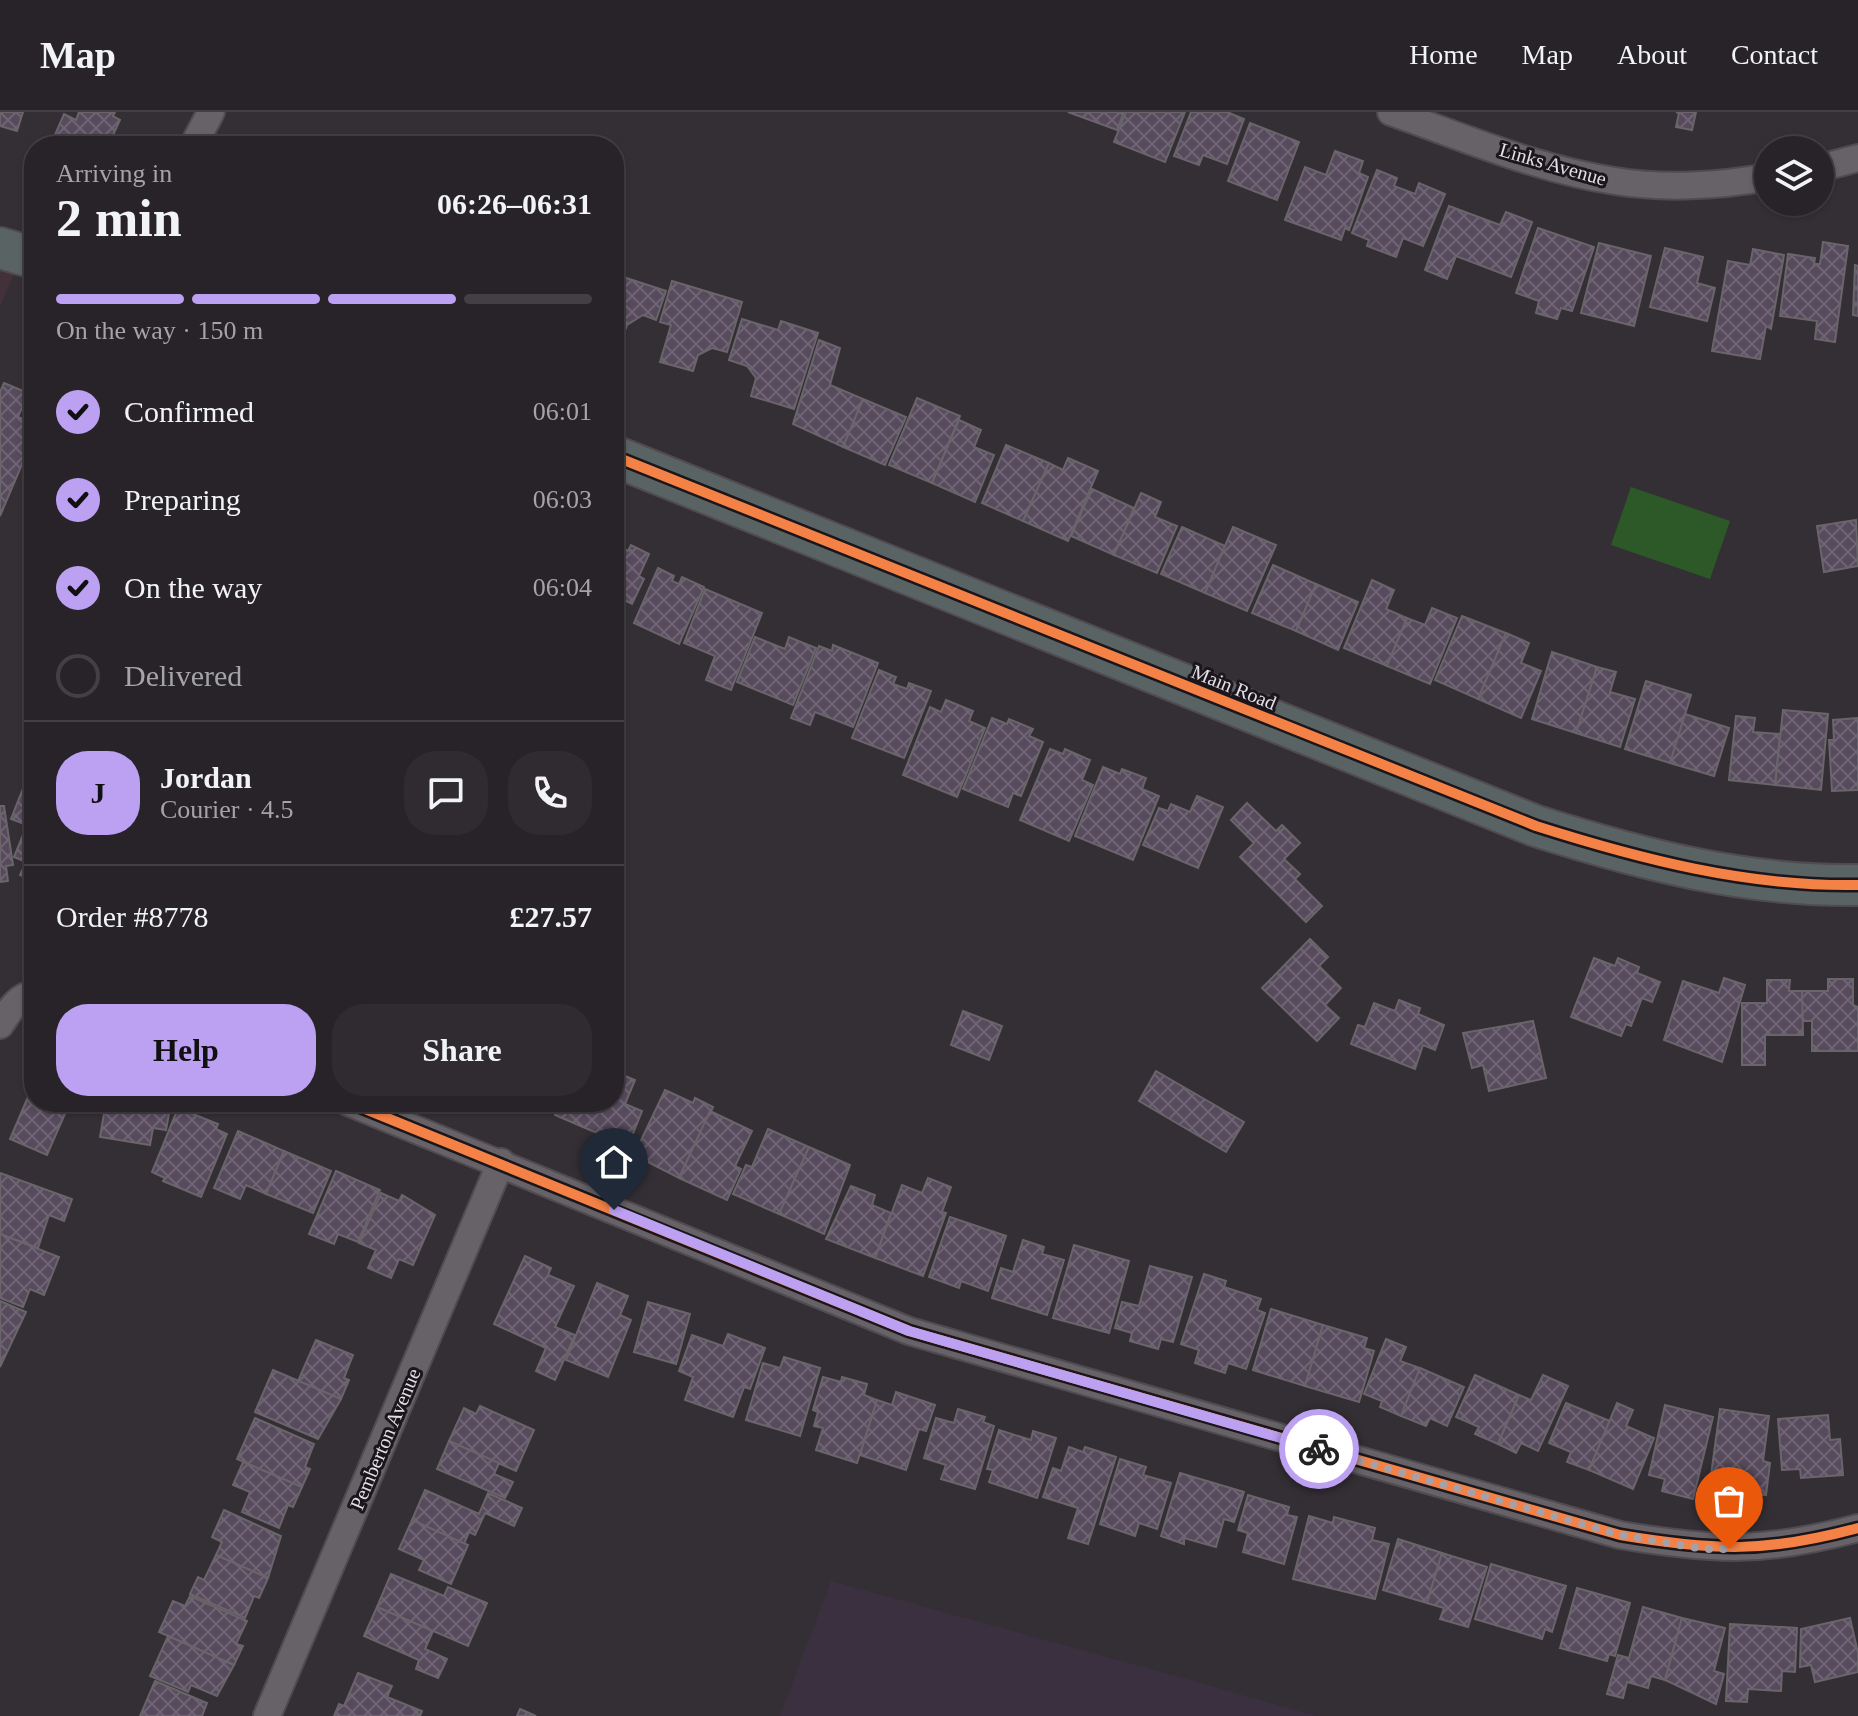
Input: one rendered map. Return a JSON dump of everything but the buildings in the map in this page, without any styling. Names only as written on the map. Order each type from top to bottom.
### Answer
[{"type":"main road","points":[[0,248],[24,255]]},
{"type":"main road","name":"Main Road","points":[[624,460],[1536,826],[1637,858],[1753,879],[1858,885]]},
{"type":"street","points":[[198,136],[211,112]]},
{"type":"street","name":"Links Avenue","points":[[1391,112],[1523,158],[1614,181],[1687,185],[1754,178]]},
{"type":"street","points":[[1834,164],[1858,158]]},
{"type":"street","points":[[0,1025],[12,1007],[24,999]]},
{"type":"street","points":[[374,1112],[909,1331],[1620,1535],[1703,1549],[1754,1549],[1858,1528]]},
{"type":"street","name":"Pemberton Avenue","points":[[267,1716],[501,1162]]},
{"type":"shaded area","points":[[0,248],[22,255],[0,307]]},
{"type":"shaded area","points":[[831,1581],[1187,1679],[1316,1716],[780,1716]]},
{"type":"green space","points":[[1631,487],[1730,521],[1710,579],[1611,545]]},
{"type":"cycle path","points":[[624,460],[1536,826],[1694,869],[1775,881],[1858,885]]},
{"type":"cycle path","points":[[372,1112],[909,1331],[1620,1535],[1684,1544],[1740,1547],[1795,1542],[1858,1528]]},
{"type":"way so far","points":[[1319,1449],[1620,1535],[1703,1549],[1729,1549]]},
{"type":"route","points":[[614,1210],[827,1300],[909,1331],[1319,1449]]}]
